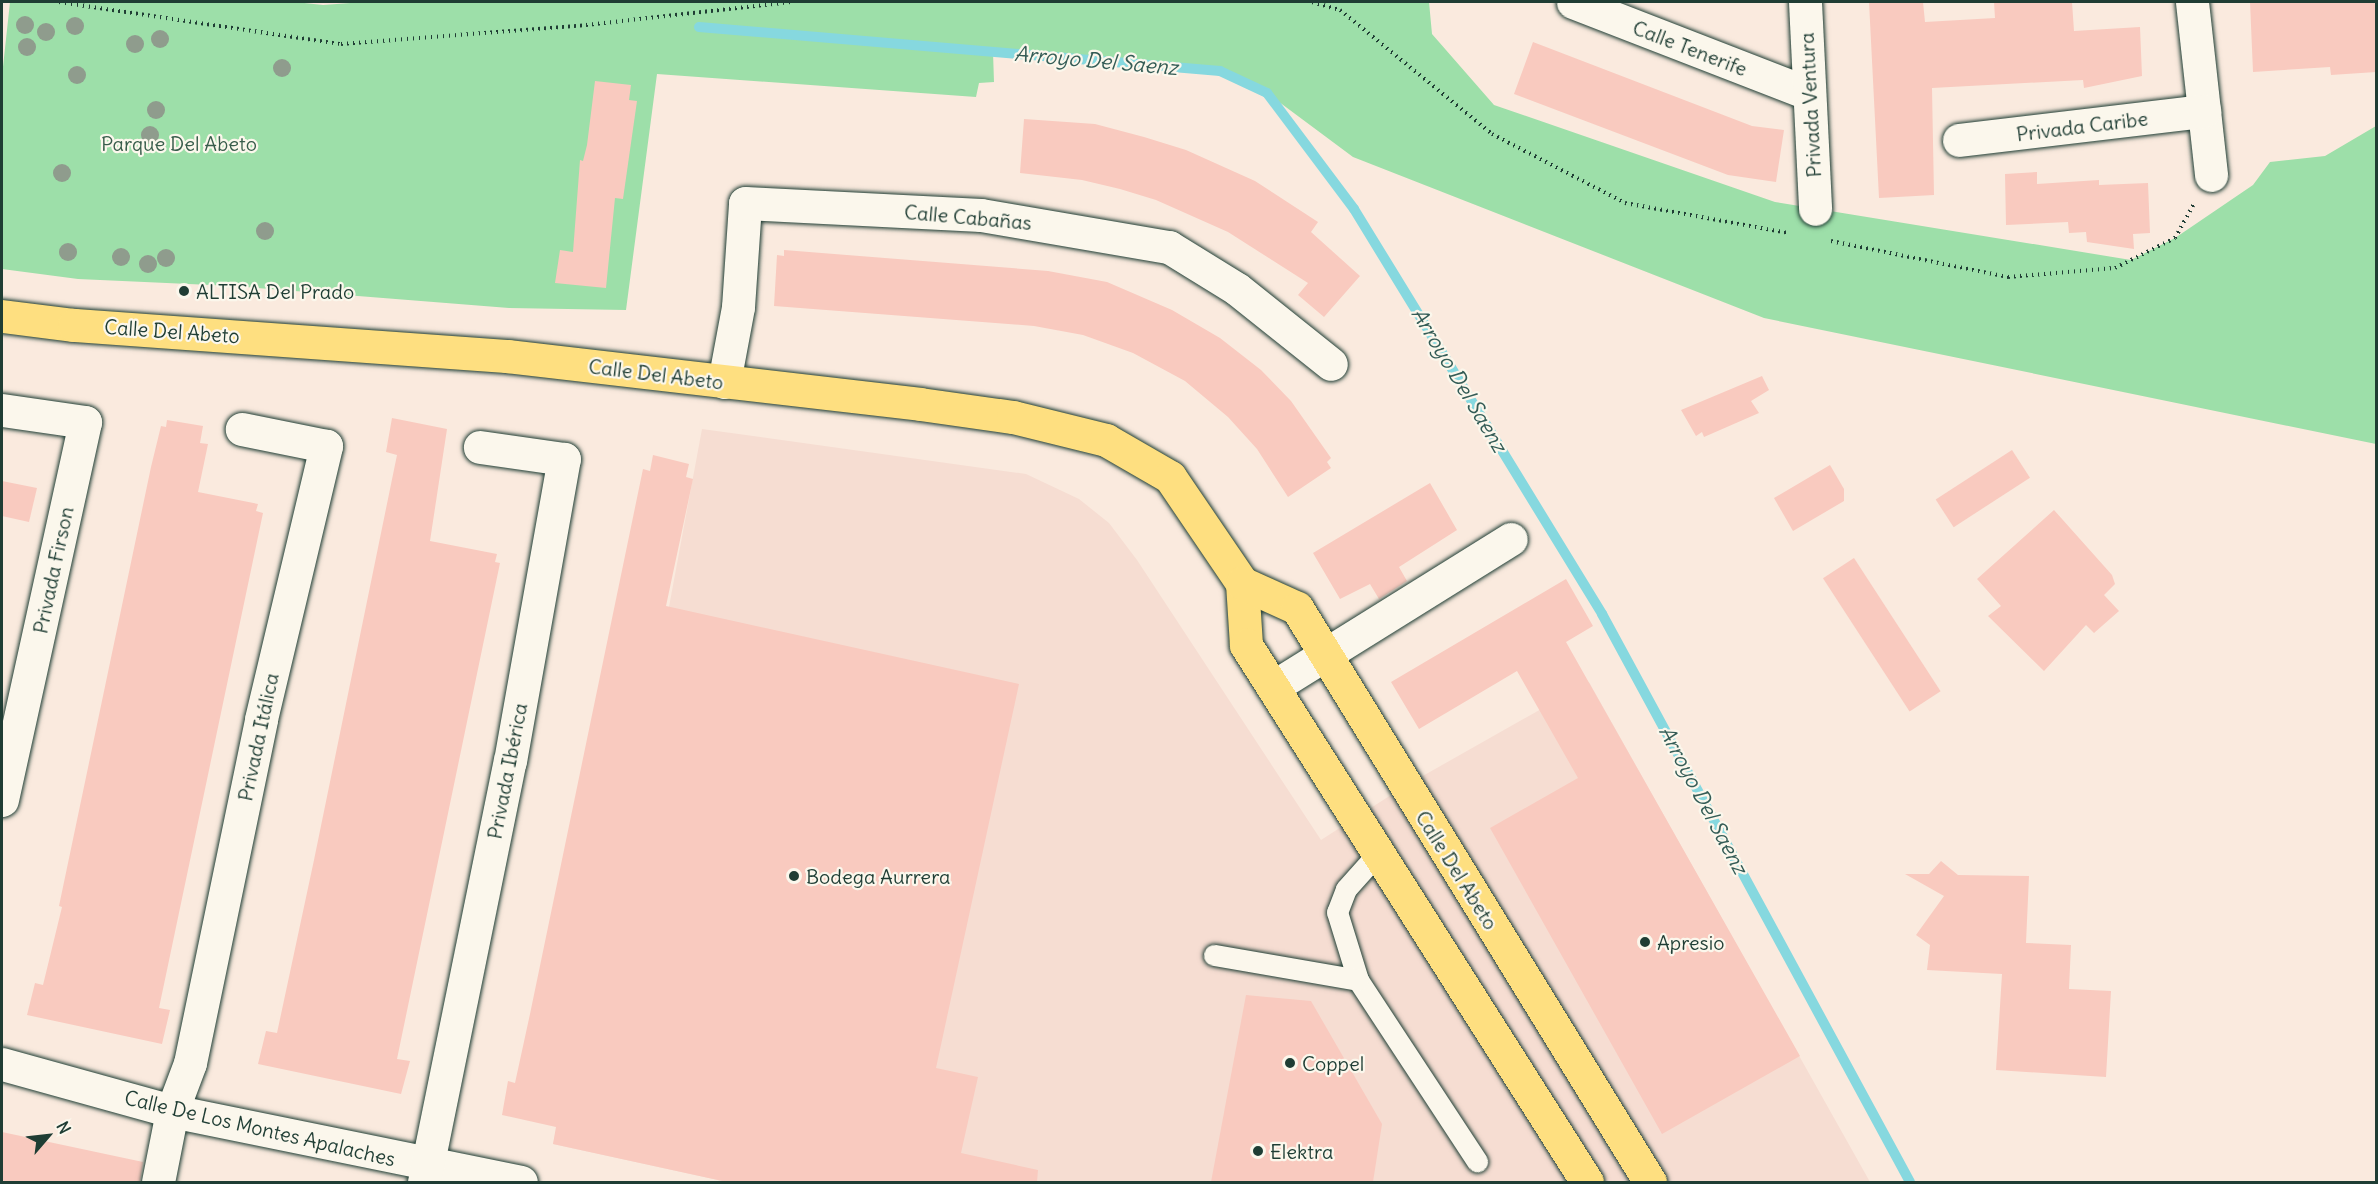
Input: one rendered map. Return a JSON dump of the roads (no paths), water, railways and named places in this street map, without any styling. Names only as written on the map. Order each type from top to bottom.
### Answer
[{"type":"main road","name":"Calle Del Abeto","points":[[2,316],[74,325],[507,356],[1012,417],[1106,440],[1170,477],[1242,583],[1297,608],[1650,1182]]},
{"type":"main road","points":[[1242,583],[1246,645],[1587,1182]]},
{"type":"street","name":"Calle Tenerife","points":[[1573,2],[1808,93]]},
{"type":"street","name":"Privada Ventura","points":[[1805,2],[1811,223]]},
{"type":"street","points":[[2193,2],[2211,175]]},
{"type":"street","name":"Privada Caribe","points":[[1959,140],[2204,111]]},
{"type":"street","name":"Calle Cabañas","points":[[723,382],[738,307],[745,203],[981,215],[1169,248],[1237,289],[1331,364]]},
{"type":"street","name":"Privada Firson","points":[[2,410],[86,422],[2,800]]},
{"type":"street","name":"Privada Itálica","points":[[172,1111],[190,1063],[261,719],[326,446],[242,429]]},
{"type":"street","name":"Privada Ibérica","points":[[426,1174],[510,761],[564,459],[480,447]]},
{"type":"street","points":[[1273,687],[1510,539]]},
{"type":"street","name":"Calle De Los Montes Apalaches","points":[[2,1064],[172,1111],[426,1174],[521,1182]]},
{"type":"street","points":[[158,1182],[172,1111]]},
{"type":"lane","points":[[1379,852],[1346,889],[1337,912],[1358,980],[1478,1161]]},
{"type":"lane","points":[[1214,956],[1358,980]]},
{"type":"waterway","name":"Arroyo Del Saenz","points":[[699,27],[1220,71],[1267,93],[1354,209],[1602,614],[1910,1182]]},
{"type":"place","name":"ALTISA Del Prado","points":[[184,291]]},
{"type":"place","name":"Bodega Aurrera","points":[[794,876]]},
{"type":"place","name":"Apresio","points":[[1645,942]]},
{"type":"place","name":"Coppel","points":[[1290,1063]]},
{"type":"place","name":"Elektra","points":[[1258,1151]]},
{"type":"park label","name":"Parque Del Abeto","points":[[179,143]]}]
